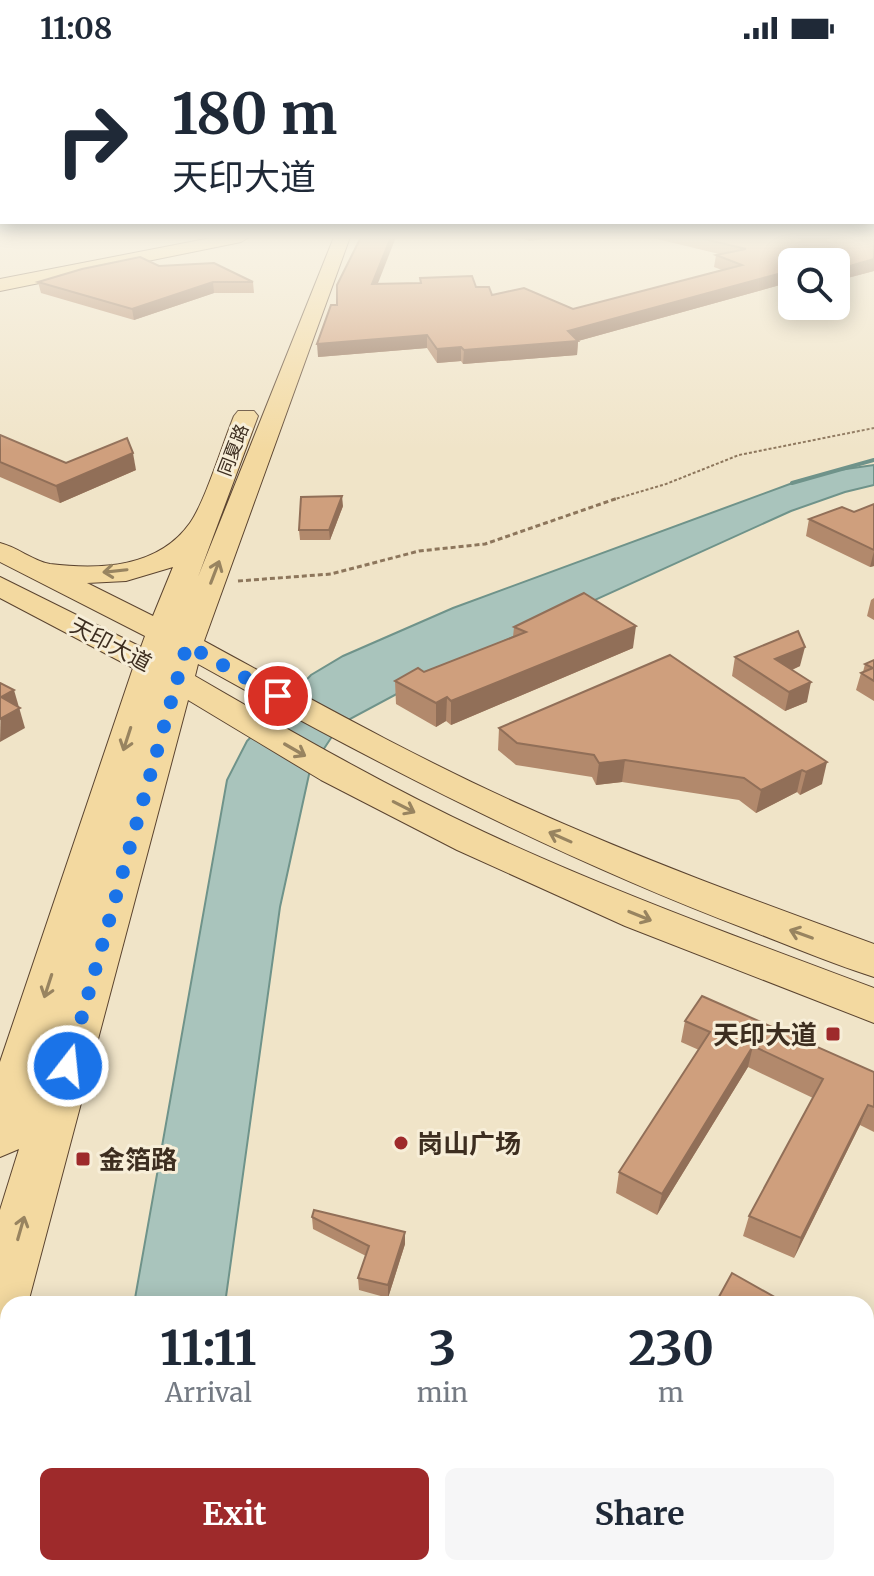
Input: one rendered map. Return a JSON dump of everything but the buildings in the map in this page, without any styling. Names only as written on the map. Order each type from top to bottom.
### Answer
[{"type":"main road","name":"同夏路","points":[[169,656],[211,584],[315,308]]},
{"type":"main road","name":"同夏路","points":[[169,656],[204,524],[255,395]]},
{"type":"main road","points":[[37,570],[85,574],[158,564],[185,545],[204,524]]},
{"type":"main road","name":"天印大道","points":[[0,551],[37,570],[169,656],[256,727],[334,772],[471,841],[640,916],[874,1006]]},
{"type":"main road","name":"天印大道","points":[[0,586],[169,656],[278,696],[508,814],[675,887],[874,961]]},
{"type":"main road","points":[[0,1136],[169,656]]},
{"type":"main road","points":[[2,1296],[169,656]]},
{"type":"path","points":[[211,584],[331,574],[419,551],[485,544],[551,519],[666,484],[739,455],[874,428]]},
{"type":"water","points":[[874,465],[874,485],[791,511],[447,667],[348,720],[331,738],[310,770],[280,907],[226,1296],[135,1296],[227,780],[247,741],[311,675],[343,656],[453,608],[798,481]]},
{"type":"waterway","points":[[792,483],[874,460]]},
{"type":"place","name":"天印大道","points":[[833,1034]]},
{"type":"place","name":"岗山广场","points":[[401,1143]]},
{"type":"place","name":"金箔路","points":[[83,1159]]},
{"type":"route","points":[[68,1066],[187,645],[278,696]]}]
